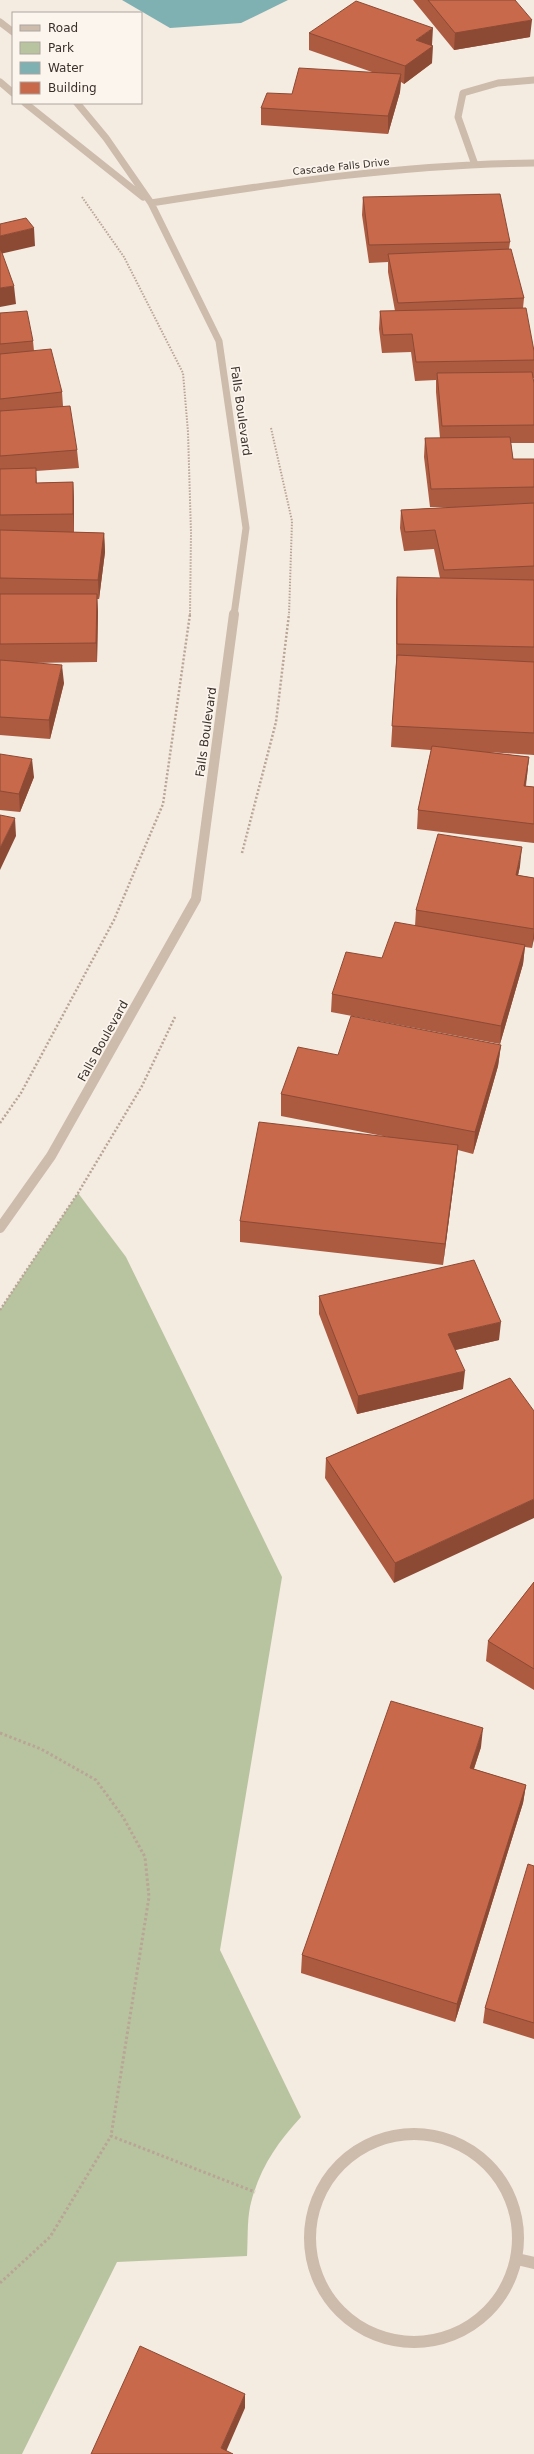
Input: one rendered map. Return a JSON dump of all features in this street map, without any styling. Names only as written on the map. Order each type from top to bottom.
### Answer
[{"type":"street","points":[[0,22],[12,31]]},
{"type":"street","points":[[474,162],[458,117],[463,93],[483,85],[508,80],[534,80]]},
{"type":"street","points":[[0,82],[12,91]]},
{"type":"street","name":"Falls Boulevard","points":[[26,104],[151,203]]},
{"type":"street","name":"Falls Boulevard","points":[[0,1228],[51,1156],[196,899],[246,528],[219,341],[151,203],[106,138],[78,104]]},
{"type":"street","name":"Cascade Falls Drive","points":[[151,203],[297,180],[474,162],[534,163]]},
{"type":"street","points":[[401,2134],[433,2136],[462,2148],[488,2167],[508,2194],[517,2227],[517,2259],[505,2293],[482,2321],[449,2337],[412,2342],[376,2334],[345,2313],[322,2284],[311,2248],[311,2212],[324,2182],[344,2158],[370,2141],[401,2134]]},
{"type":"street","points":[[517,2259],[534,2263]]},
{"type":"path","points":[[0,1123],[21,1093],[114,920],[163,804],[190,626],[188,440],[183,373],[124,257],[82,196]]},
{"type":"path","points":[[0,1733],[41,1749],[96,1780],[123,1817],[145,1857],[149,1897],[111,2136],[50,2237],[0,2283]]},
{"type":"path","points":[[111,2136],[255,2192]]},
{"type":"green space","points":[[78,1193],[126,1257],[282,1577],[220,1950],[301,2117],[284,2137],[269,2159],[253,2194],[249,2213],[247,2256],[117,2262],[22,2454],[0,2454],[0,1310]]},
{"type":"water","points":[[122,0],[288,0],[241,23],[170,28]]},
{"type":"building","points":[[428,0],[515,0],[532,20],[455,33]]},
{"type":"building","points":[[356,1],[433,28],[416,40],[433,46],[405,66],[309,33]]},
{"type":"building","points":[[299,68],[401,74],[388,116],[261,108],[267,93],[292,94]]},
{"type":"building","points":[[500,194],[510,242],[369,245],[363,197]]},
{"type":"building","points":[[26,218],[34,228],[0,236],[0,224]]},
{"type":"building","points":[[511,249],[524,298],[398,303],[388,254]]},
{"type":"building","points":[[1,250],[14,286],[0,288]]},
{"type":"building","points":[[526,308],[534,351],[534,360],[416,362],[412,334],[383,335],[380,311]]},
{"type":"building","points":[[27,311],[33,341],[0,344],[0,313]]},
{"type":"building","points":[[51,349],[62,392],[0,399],[0,354]]},
{"type":"building","points":[[532,372],[534,383],[534,425],[442,426],[437,373]]},
{"type":"building","points":[[70,406],[77,450],[0,456],[0,411]]},
{"type":"building","points":[[510,437],[513,459],[534,459],[534,487],[431,489],[425,438]]},
{"type":"building","points":[[36,468],[36,483],[73,482],[73,514],[0,515],[0,469]]},
{"type":"building","points":[[534,503],[534,566],[444,570],[435,530],[405,532],[401,510]]},
{"type":"building","points":[[0,530],[104,533],[98,580],[0,578]]},
{"type":"building","points":[[397,577],[534,580],[534,647],[397,644]]},
{"type":"building","points":[[0,594],[97,594],[96,643],[0,644]]},
{"type":"building","points":[[397,655],[534,662],[534,733],[392,726]]},
{"type":"building","points":[[0,660],[62,665],[49,720],[0,717]]},
{"type":"building","points":[[432,746],[529,757],[524,786],[534,787],[534,824],[418,810]]},
{"type":"building","points":[[0,754],[32,759],[19,794],[0,791]]},
{"type":"building","points":[[0,815],[15,818],[0,848]]},
{"type":"building","points":[[438,834],[522,847],[516,875],[534,878],[534,929],[416,910]]},
{"type":"building","points":[[395,922],[525,945],[501,1026],[332,994],[346,952],[382,958]]},
{"type":"building","points":[[351,1016],[501,1045],[475,1132],[281,1094],[298,1047],[338,1055]]},
{"type":"building","points":[[259,1122],[458,1145],[445,1244],[240,1221]]},
{"type":"building","points":[[474,1260],[501,1322],[448,1334],[465,1371],[358,1396],[319,1296]]},
{"type":"building","points":[[510,1378],[534,1411],[534,1499],[395,1563],[326,1458]]},
{"type":"building","points":[[534,1582],[534,1669],[488,1641]]},
{"type":"building","points":[[391,1701],[483,1728],[470,1768],[526,1785],[457,2004],[302,1955]]},
{"type":"building","points":[[528,1864],[534,1866],[534,2023],[485,2008]]},
{"type":"building","points":[[140,2346],[245,2394],[221,2448],[233,2454],[91,2454]]}]
